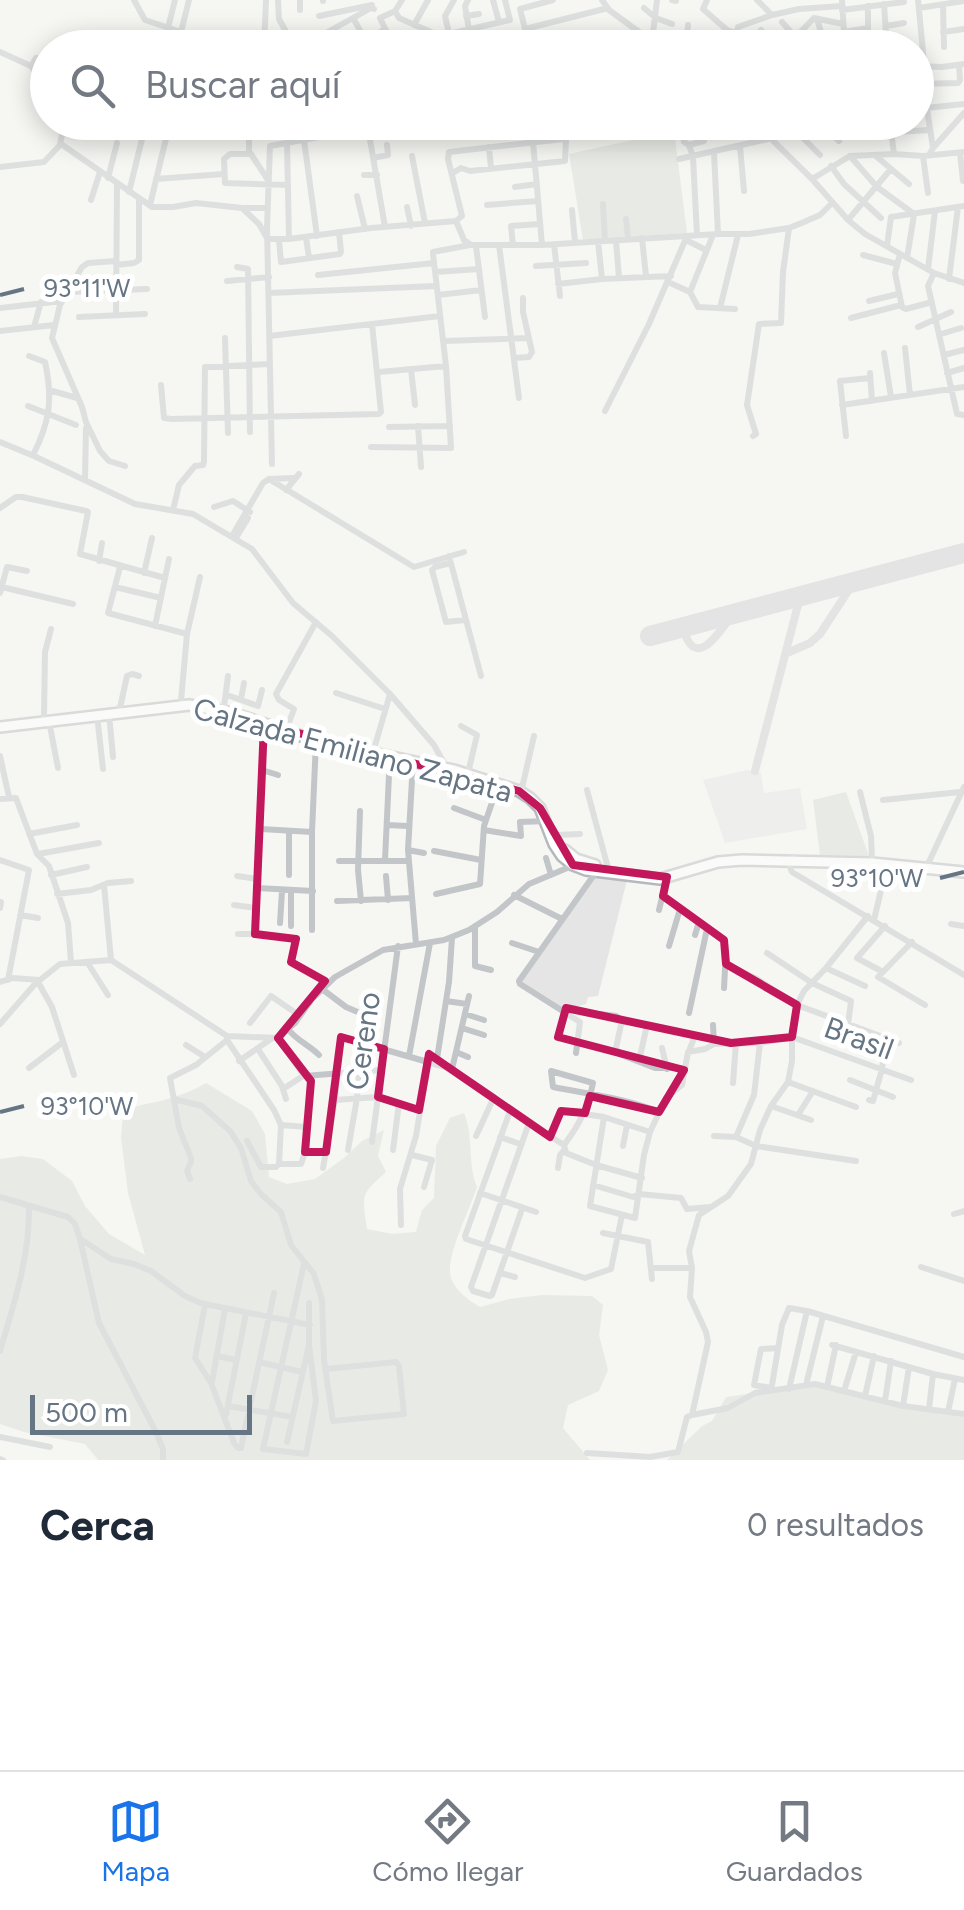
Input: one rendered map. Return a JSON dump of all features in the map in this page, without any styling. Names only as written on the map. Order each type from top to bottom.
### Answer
[{"type":"main road","name":"Calzada Emiliano Zapata","points":[[46,719],[182,701],[224,706],[316,738],[454,770],[530,798],[547,821],[554,844],[571,861]]},
{"type":"main road","name":"Calzada Emiliano Zapata","points":[[0,724],[156,707],[197,705],[219,709],[316,742],[444,763],[522,788],[545,806],[571,861]]},
{"type":"main road","points":[[571,861],[659,875],[733,856],[922,866]]},
{"type":"main road","points":[[571,861],[596,871],[660,878],[734,860],[872,860],[964,871]]},
{"type":"street","points":[[134,0],[145,20],[174,30]]},
{"type":"street","points":[[168,28],[175,0]]},
{"type":"street","points":[[181,30],[189,0]]},
{"type":"street","points":[[265,30],[266,0]]},
{"type":"street","points":[[278,0],[279,19],[286,30]]},
{"type":"street","points":[[300,0],[300,10]]},
{"type":"street","points":[[380,19],[401,0]]},
{"type":"street","points":[[414,25],[428,0]]},
{"type":"street","points":[[448,30],[445,16],[454,0]]},
{"type":"street","points":[[468,0],[465,6],[469,30],[510,20],[505,0]]},
{"type":"street","points":[[493,0],[499,22]]},
{"type":"street","points":[[553,0],[520,9],[525,29],[608,8]]},
{"type":"street","points":[[602,0],[637,30]]},
{"type":"street","points":[[656,30],[657,0]]},
{"type":"street","points":[[708,0],[703,9],[726,30],[736,30],[798,4],[904,2]]},
{"type":"street","points":[[757,0],[772,15]]},
{"type":"street","points":[[920,30],[919,4],[964,1]]},
{"type":"street","points":[[868,30],[871,4]]},
{"type":"street","points":[[884,4],[886,30]]},
{"type":"street","points":[[319,16],[374,5]]},
{"type":"street","points":[[331,30],[374,5]]},
{"type":"street","points":[[374,5],[384,29]]},
{"type":"street","points":[[842,5],[844,28]]},
{"type":"street","points":[[943,5],[944,47]]},
{"type":"street","points":[[644,8],[672,24]]},
{"type":"street","points":[[394,10],[400,18],[425,30]]},
{"type":"street","points":[[466,16],[478,14]]},
{"type":"street","points":[[353,18],[360,30]]},
{"type":"street","points":[[801,30],[812,18],[844,28],[886,22],[904,24]]},
{"type":"street","points":[[817,18],[821,30]]},
{"type":"street","points":[[266,23],[279,19]]},
{"type":"street","points":[[782,22],[789,30]]},
{"type":"street","points":[[687,30],[688,25]]},
{"type":"street","points":[[944,32],[964,29]]},
{"type":"street","points":[[0,52],[30,66]]},
{"type":"street","points":[[934,65],[962,64],[960,82],[934,85]]},
{"type":"street","points":[[934,108],[964,104]]},
{"type":"street","points":[[928,153],[964,113]]},
{"type":"street","points":[[0,166],[44,162],[61,140]]},
{"type":"street","points":[[129,192],[143,140]]},
{"type":"street","points":[[150,206],[166,140]]},
{"type":"street","points":[[250,140],[250,154],[268,183]]},
{"type":"street","points":[[272,464],[267,208],[270,146],[304,140],[317,236]]},
{"type":"street","points":[[370,140],[385,227]]},
{"type":"street","points":[[268,240],[456,221],[462,216],[449,152],[559,140]]},
{"type":"street","points":[[461,168],[470,171],[565,161],[565,140]]},
{"type":"street","points":[[684,140],[693,157],[696,240],[706,250]]},
{"type":"street","points":[[689,145],[704,140]]},
{"type":"street","points":[[678,160],[764,140]]},
{"type":"street","points":[[769,140],[812,179],[848,220],[887,247],[948,280],[964,284]]},
{"type":"street","points":[[804,140],[820,155]]},
{"type":"street","points":[[892,140],[894,154]]},
{"type":"street","points":[[928,193],[929,140]]},
{"type":"street","points":[[108,178],[117,143]]},
{"type":"street","points":[[287,143],[289,239]]},
{"type":"street","points":[[60,144],[150,206],[196,202],[267,208]]},
{"type":"street","points":[[373,158],[388,155],[387,145]]},
{"type":"street","points":[[530,145],[542,245]]},
{"type":"street","points":[[740,146],[744,191]]},
{"type":"street","points":[[489,147],[491,168]]},
{"type":"street","points":[[460,150],[461,168]]},
{"type":"street","points":[[690,292],[714,236],[714,153]]},
{"type":"street","points":[[812,179],[850,156],[962,153],[963,181]]},
{"type":"street","points":[[250,154],[226,157],[226,182],[288,185]]},
{"type":"street","points":[[412,156],[425,224]]},
{"type":"street","points":[[850,156],[876,187],[914,214]]},
{"type":"street","points":[[876,156],[909,184]]},
{"type":"street","points":[[831,166],[880,218]]},
{"type":"street","points":[[452,174],[461,168]]},
{"type":"street","points":[[848,220],[890,170]]},
{"type":"street","points":[[91,200],[100,172]]},
{"type":"street","points":[[156,179],[224,174]]},
{"type":"street","points":[[364,175],[376,175]]},
{"type":"street","points":[[116,184],[116,315]]},
{"type":"street","points":[[515,188],[537,184]]},
{"type":"street","points":[[357,196],[365,229]]},
{"type":"street","points":[[125,466],[104,457],[86,422],[54,344],[54,326],[62,301],[85,264],[134,264],[139,260],[139,199]]},
{"type":"street","points":[[487,205],[538,201]]},
{"type":"street","points":[[371,448],[451,448],[433,252],[474,245],[642,238],[696,240],[738,235],[788,228],[820,215],[832,202]]},
{"type":"street","points":[[602,279],[603,204]]},
{"type":"street","points":[[887,247],[891,217],[961,206],[948,280]]},
{"type":"street","points":[[407,207],[410,226]]},
{"type":"street","points":[[242,208],[259,224],[268,240]]},
{"type":"street","points":[[572,210],[574,242]]},
{"type":"street","points":[[935,211],[928,286],[957,416],[964,414]]},
{"type":"street","points":[[902,307],[895,273],[904,256],[914,214]]},
{"type":"street","points":[[626,218],[628,239]]},
{"type":"street","points":[[456,221],[464,240],[474,245]]},
{"type":"street","points":[[513,245],[511,226],[540,224]]},
{"type":"street","points":[[753,436],[756,434],[747,405],[759,324],[781,323],[788,228]]},
{"type":"street","points":[[279,240],[281,262],[342,252],[339,232]]},
{"type":"street","points":[[720,308],[738,235]]},
{"type":"street","points":[[306,237],[309,258]]},
{"type":"street","points":[[642,238],[646,276]]},
{"type":"street","points":[[605,411],[687,238]]},
{"type":"street","points":[[616,240],[619,278]]},
{"type":"street","points":[[554,244],[560,296]]},
{"type":"street","points":[[474,245],[485,317]]},
{"type":"street","points":[[499,246],[519,398]]},
{"type":"street","points":[[863,255],[897,264]]},
{"type":"street","points":[[536,266],[586,263]]},
{"type":"street","points":[[237,267],[248,269],[250,432]]},
{"type":"street","points":[[318,275],[479,268]]},
{"type":"street","points":[[558,284],[646,276],[670,279],[690,292],[698,307],[734,310]]},
{"type":"street","points":[[227,281],[269,277]]},
{"type":"street","points":[[67,292],[147,288]]},
{"type":"street","points":[[269,294],[482,290]]},
{"type":"street","points":[[869,301],[898,294]]},
{"type":"street","points":[[514,358],[531,356],[523,298]]},
{"type":"street","points":[[0,308],[62,301]]},
{"type":"street","points":[[34,327],[40,302]]},
{"type":"street","points":[[851,318],[932,302]]},
{"type":"street","points":[[918,327],[951,312]]},
{"type":"street","points":[[79,316],[145,314]]},
{"type":"street","points":[[270,336],[440,316]]},
{"type":"street","points":[[161,385],[164,418],[379,414],[379,372],[370,325]]},
{"type":"street","points":[[0,330],[54,326]]},
{"type":"street","points":[[940,334],[961,328]]},
{"type":"street","points":[[225,338],[228,433]]},
{"type":"street","points":[[444,341],[528,338]]},
{"type":"street","points":[[905,348],[910,395]]},
{"type":"street","points":[[944,355],[964,350]]},
{"type":"street","points":[[884,353],[890,397]]},
{"type":"street","points":[[29,356],[44,362],[50,390],[50,414],[33,455]]},
{"type":"street","points":[[173,510],[179,485],[195,466],[204,462],[206,366],[270,364]]},
{"type":"street","points":[[379,372],[446,366]]},
{"type":"street","points":[[947,373],[964,368]]},
{"type":"street","points":[[412,369],[415,405]]},
{"type":"street","points":[[846,436],[840,381],[870,376],[872,400]]},
{"type":"street","points":[[842,405],[964,387]]},
{"type":"street","points":[[50,390],[77,398]]},
{"type":"street","points":[[28,406],[76,425]]},
{"type":"street","points":[[86,422],[86,480]]},
{"type":"street","points":[[389,426],[450,426]]},
{"type":"street","points":[[418,426],[421,467]]},
{"type":"street","points":[[0,442],[135,504],[193,514],[252,549],[293,603],[390,694],[444,763]]},
{"type":"street","points":[[234,537],[268,481],[296,476],[286,490]]},
{"type":"street","points":[[268,481],[414,566],[450,559]]},
{"type":"street","points":[[0,508],[22,497],[88,512],[82,559],[165,578]]},
{"type":"street","points":[[214,507],[233,502],[250,512]]},
{"type":"street","points":[[144,573],[152,538]]},
{"type":"street","points":[[99,561],[102,543]]},
{"type":"street","points":[[464,552],[432,570],[448,623],[466,619]]},
{"type":"street","points":[[156,626],[169,559]]},
{"type":"street","points":[[450,559],[481,676]]},
{"type":"street","points":[[27,571],[7,567],[1,590],[73,604]]},
{"type":"street","points":[[120,567],[108,613],[187,634]]},
{"type":"street","points":[[182,701],[187,634],[200,577]]},
{"type":"street","points":[[115,587],[161,598]]},
{"type":"street","points":[[287,728],[294,709],[276,694],[316,622]]},
{"type":"street","points":[[50,629],[46,719],[58,768]]},
{"type":"street","points":[[120,708],[126,676],[139,676]]},
{"type":"street","points":[[224,706],[228,676]]},
{"type":"street","points":[[241,699],[244,683]]},
{"type":"street","points":[[227,694],[258,706],[262,690]]},
{"type":"street","points":[[336,693],[385,710]]},
{"type":"street","points":[[374,749],[390,694]]},
{"type":"street","points":[[109,714],[113,756]]},
{"type":"street","points":[[97,715],[103,768]]},
{"type":"street","points":[[255,934],[264,724]]},
{"type":"street","points":[[460,726],[477,735],[468,769]]},
{"type":"street","points":[[522,788],[534,736]]},
{"type":"street","points":[[312,930],[316,742]]},
{"type":"street","points":[[385,860],[390,755]]},
{"type":"street","points":[[0,756],[8,798],[37,854],[49,866],[68,923],[72,962]]},
{"type":"street","points":[[413,762],[408,860],[416,944]]},
{"type":"street","points":[[262,770],[278,775]]},
{"type":"street","points":[[436,894],[480,884],[484,830],[498,785]]},
{"type":"street","points":[[587,790],[608,868]]},
{"type":"street","points":[[860,792],[872,836],[872,860]]},
{"type":"street","points":[[883,800],[962,793]]},
{"type":"street","points":[[922,866],[962,793]]},
{"type":"street","points":[[454,808],[486,820]]},
{"type":"street","points":[[360,811],[358,862],[362,902]]},
{"type":"street","points":[[484,830],[520,836],[520,822],[547,821]]},
{"type":"street","points":[[29,834],[77,825]]},
{"type":"street","points":[[386,825],[408,826]]},
{"type":"street","points":[[260,829],[312,832]]},
{"type":"street","points":[[289,832],[289,874]]},
{"type":"street","points":[[556,835],[580,834]]},
{"type":"street","points":[[37,854],[99,844]]},
{"type":"street","points":[[408,850],[424,852]]},
{"type":"street","points":[[434,851],[482,860]]},
{"type":"street","points":[[546,858],[552,875]]},
{"type":"street","points":[[792,859],[792,872],[962,974],[964,959]]},
{"type":"street","points":[[0,860],[29,870],[4,981],[39,981],[52,1007],[74,1074]]},
{"type":"street","points":[[339,861],[408,860]]},
{"type":"street","points":[[239,1060],[288,1029],[330,983],[383,950],[452,938],[497,912],[529,884],[552,875],[571,861]]},
{"type":"street","points":[[692,1415],[708,1342],[690,1296],[690,1247],[700,1215],[728,1196],[746,1171],[771,1106],[788,1082],[797,1004],[871,918],[886,865]]},
{"type":"street","points":[[51,875],[87,867]]},
{"type":"street","points":[[576,1053],[580,1022],[519,980],[596,871]]},
{"type":"street","points":[[238,876],[282,891],[313,891]]},
{"type":"street","points":[[386,876],[388,900]]},
{"type":"street","points":[[659,910],[668,877]]},
{"type":"street","points":[[58,894],[131,881]]},
{"type":"street","points":[[104,885],[111,960]]},
{"type":"street","points":[[280,922],[282,891]]},
{"type":"street","points":[[291,926],[292,891]]},
{"type":"street","points":[[514,896],[562,918]]},
{"type":"street","points":[[663,896],[724,940],[724,988]]},
{"type":"street","points":[[337,901],[412,898]]},
{"type":"street","points":[[234,906],[256,908]]},
{"type":"street","points":[[668,946],[680,908]]},
{"type":"street","points":[[20,915],[38,918]]},
{"type":"street","points":[[695,935],[699,922]]},
{"type":"street","points":[[951,924],[964,926]]},
{"type":"street","points":[[475,926],[474,966],[491,970]]},
{"type":"street","points":[[883,972],[857,958],[885,926]]},
{"type":"street","points":[[689,1013],[707,929]]},
{"type":"street","points":[[238,934],[294,940],[291,962],[330,983]]},
{"type":"street","points":[[401,1225],[400,1190],[412,1154],[446,1000],[452,938]]},
{"type":"street","points":[[912,942],[878,978],[925,1005]]},
{"type":"street","points":[[409,1056],[430,943]]},
{"type":"street","points":[[512,943],[538,952]]},
{"type":"street","name":"Cereno","points":[[372,1142],[398,946]]},
{"type":"street","points":[[766,953],[851,1001],[848,1025]]},
{"type":"street","points":[[87,960],[108,995]]},
{"type":"street","points":[[0,1024],[60,964],[111,960],[227,1038],[281,1124],[279,1164]]},
{"type":"street","points":[[726,964],[797,1004],[900,1043]]},
{"type":"street","points":[[826,968],[865,986]]},
{"type":"street","points":[[322,990],[367,1016]]},
{"type":"street","points":[[250,1023],[271,996],[300,1016]]},
{"type":"street","points":[[446,1000],[468,1000],[452,1069]]},
{"type":"street","points":[[465,1014],[484,1020]]},
{"type":"street","points":[[599,1014],[693,1036],[682,1085],[666,1098],[650,1132],[637,1216],[590,1206],[604,1117]]},
{"type":"street","points":[[622,1020],[617,1052],[656,1068],[684,1068]]},
{"type":"street","points":[[713,1025],[714,1044]]},
{"type":"street","points":[[639,1061],[647,1026]]},
{"type":"street","points":[[462,1028],[484,1035]]},
{"type":"street","points":[[288,1029],[320,1055]]},
{"type":"street","points":[[323,1168],[336,1100],[342,1037],[452,1069],[580,1160],[642,1178]]},
{"type":"street","points":[[688,1052],[714,1044],[760,1043],[792,1037]]},
{"type":"street","name":"Brasil","points":[[792,1037],[911,1080]]},
{"type":"street","points":[[190,1179],[186,1171],[191,1158],[179,1128],[170,1077],[193,1066],[227,1038],[274,1038],[308,1076],[305,1152],[301,1164],[260,1166],[247,1141]]},
{"type":"street","points":[[869,1100],[873,1101],[882,1069],[886,1038]]},
{"type":"street","points":[[29,1068],[63,1042]]},
{"type":"street","points":[[348,1150],[362,1042]]},
{"type":"street","points":[[733,1083],[736,1043]]},
{"type":"street","points":[[736,1138],[754,1094],[760,1043]]},
{"type":"street","points":[[186,1045],[206,1057]]},
{"type":"street","points":[[662,1048],[666,1069]]},
{"type":"street","points":[[258,1049],[286,1099]]},
{"type":"street","points":[[457,1049],[468,1057]]},
{"type":"street","points":[[283,1089],[308,1076],[382,1070]]},
{"type":"street","points":[[558,1168],[560,1154],[585,1113],[590,1095],[592,1082],[551,1071],[553,1086],[590,1095],[613,1098],[659,1112]]},
{"type":"street","points":[[850,1080],[893,1097]]},
{"type":"street","points":[[788,1082],[856,1107]]},
{"type":"street","points":[[798,1115],[813,1091]]},
{"type":"street","points":[[336,1100],[378,1097],[420,1110]]},
{"type":"street","points":[[476,1136],[494,1097]]},
{"type":"street","points":[[174,1099],[202,1106],[238,1140],[251,1181],[280,1212],[288,1239],[314,1274],[322,1296],[326,1370],[335,1423],[404,1414],[396,1362],[326,1370]]},
{"type":"street","points":[[393,1150],[399,1103]]},
{"type":"street","points":[[771,1106],[810,1120]]},
{"type":"street","points":[[550,1137],[562,1111],[604,1117],[650,1132]]},
{"type":"street","points":[[510,1112],[465,1238],[584,1278],[612,1269],[622,1215]]},
{"type":"street","points":[[522,1209],[491,1296],[472,1289],[529,1123]]},
{"type":"street","points":[[281,1124],[307,1127]]},
{"type":"street","points":[[624,1146],[627,1125]]},
{"type":"street","points":[[714,1136],[856,1161]]},
{"type":"street","points":[[500,1138],[520,1144]]},
{"type":"street","points":[[305,1152],[324,1153]]},
{"type":"street","points":[[412,1154],[432,1160],[424,1187]]},
{"type":"street","points":[[593,1185],[634,1196],[682,1198],[686,1209],[716,1206]]},
{"type":"street","points":[[480,1193],[536,1212]]},
{"type":"street","points":[[0,1197],[68,1217],[75,1224],[99,1323],[156,1432],[163,1460]]},
{"type":"street","points":[[0,1351],[19,1289],[30,1230],[29,1206]]},
{"type":"street","points":[[954,1214],[964,1211]]},
{"type":"street","points":[[603,1233],[648,1242],[652,1278]]},
{"type":"street","points":[[80,1239],[111,1259],[146,1268],[185,1296],[205,1305],[310,1324]]},
{"type":"street","points":[[304,1264],[263,1448],[306,1454],[316,1402],[309,1303]]},
{"type":"street","points":[[921,1267],[964,1281]]},
{"type":"street","points":[[651,1268],[692,1268]]},
{"type":"street","points":[[500,1272],[515,1277]]},
{"type":"street","points":[[205,1305],[195,1358],[211,1383],[234,1443],[242,1448],[274,1292]]},
{"type":"street","points":[[771,1386],[787,1308],[807,1310],[964,1357]]},
{"type":"street","points":[[211,1383],[225,1309]]},
{"type":"street","points":[[789,1387],[807,1310]]},
{"type":"street","points":[[226,1418],[246,1313]]},
{"type":"street","points":[[806,1385],[823,1316]]},
{"type":"street","points":[[287,1442],[309,1345]]},
{"type":"street","points":[[826,1387],[834,1345],[960,1380],[948,1412]]},
{"type":"street","points":[[778,1348],[761,1349],[754,1385],[816,1384],[902,1406],[964,1414]]},
{"type":"street","points":[[844,1390],[856,1352]]},
{"type":"street","points":[[216,1356],[237,1360]]},
{"type":"street","points":[[865,1396],[874,1356]]},
{"type":"street","points":[[758,1360],[776,1363]]},
{"type":"street","points":[[885,1401],[891,1361]]},
{"type":"street","points":[[259,1362],[302,1372]]},
{"type":"street","points":[[902,1406],[910,1367]]},
{"type":"street","points":[[929,1410],[932,1374]]},
{"type":"street","points":[[586,1453],[650,1457],[676,1453],[687,1417],[723,1409],[771,1386]]},
{"type":"street","points":[[228,1406],[292,1417]]},
{"type":"street","points":[[0,1437],[50,1447]]},
{"type":"highlighted area","points":[[264,724],[519,791],[540,808],[573,865],[667,877],[663,896],[724,940],[726,964],[797,1005],[792,1037],[731,1043],[566,1008],[558,1037],[684,1070],[659,1112],[590,1096],[585,1113],[561,1111],[550,1137],[429,1054],[419,1110],[378,1097],[384,1049],[341,1037],[326,1152],[305,1152],[311,1081],[278,1038],[325,981],[291,962],[296,939],[255,934]]},
{"type":"shaded area","points":[[633,140],[675,140],[687,233],[583,240],[569,154]]},
{"type":"shaded area","points":[[747,770],[761,773],[764,793],[800,788],[807,829],[725,843],[703,780]]},
{"type":"shaded area","points":[[846,792],[869,856],[820,855],[813,800]]},
{"type":"shaded area","points":[[598,873],[628,876],[598,996],[564,1010],[520,981]]},
{"type":"shaded area","points":[[206,1083],[252,1111],[265,1134],[269,1177],[287,1184],[315,1179],[362,1141],[384,1130],[378,1156],[386,1172],[367,1191],[364,1209],[367,1229],[392,1234],[416,1232],[422,1210],[434,1198],[436,1146],[450,1118],[464,1113],[477,1187],[452,1253],[451,1278],[480,1307],[542,1295],[592,1296],[603,1305],[599,1335],[608,1370],[599,1391],[568,1405],[563,1428],[590,1460],[98,1460],[85,1444],[0,1424],[0,1159],[43,1159],[72,1181],[85,1206],[109,1234],[145,1255],[128,1193],[121,1138],[123,1114]]},
{"type":"shaded area","points":[[812,1385],[964,1416],[964,1460],[667,1460],[712,1421],[726,1397]]},
{"type":"taxiway","points":[[787,653],[820,634],[854,582]]},
{"type":"taxiway","points":[[755,771],[800,597]]},
{"type":"taxiway","points":[[683,628],[688,641],[700,648],[714,639],[732,615]]},
{"type":"runway","points":[[650,636],[964,553]]}]
